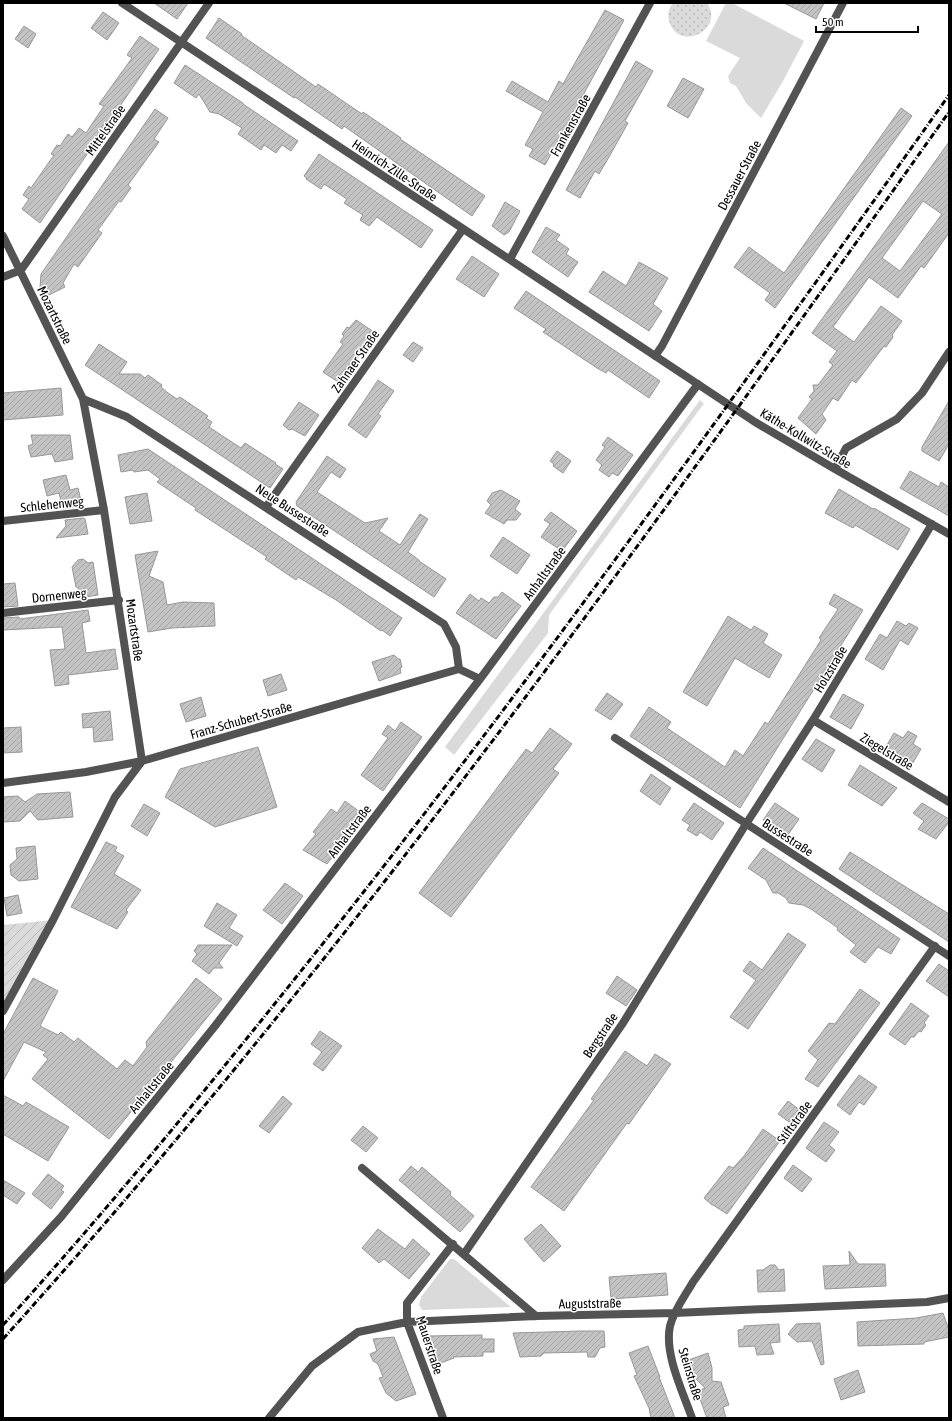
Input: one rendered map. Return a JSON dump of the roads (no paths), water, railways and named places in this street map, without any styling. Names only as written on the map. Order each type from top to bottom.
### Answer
[{"type":"street","name":"Heinrich-Zille-Straße","points":[[122,3],[655,356]]},
{"type":"street","name":"Mittelstraße","points":[[20,270],[209,3]]},
{"type":"street","name":"Frankenstraße","points":[[510,259],[650,3]]},
{"type":"street","name":"Dessauer Straße","points":[[655,356],[662,346],[843,3]]},
{"type":"street","name":"Zahnaer Straße","points":[[266,507],[463,229]]},
{"type":"street","name":"Mozartstraße","points":[[3,236],[83,398],[104,510],[142,762]]},
{"type":"street","points":[[3,277],[20,270]]},
{"type":"street","points":[[835,469],[846,448],[897,418],[922,393],[949,352]]},
{"type":"street","name":"Käthe-Kollwitz-Straße","points":[[655,356],[777,436],[949,534]]},
{"type":"street","name":"Anhaltstraße","points":[[3,1280],[61,1217],[215,1026],[480,679],[698,384]]},
{"type":"street","name":"Neue Bussestraße","points":[[83,398],[127,417],[444,624],[456,647],[459,669]]},
{"type":"street","name":"Schlehenweg","points":[[3,521],[104,510]]},
{"type":"street","name":"Holzstraße","points":[[746,824],[813,720],[932,524]]},
{"type":"street","name":"Dornenweg","points":[[3,613],[118,600]]},
{"type":"street","points":[[459,669],[480,679]]},
{"type":"street","name":"Franz-Schubert-Straße","points":[[3,783],[86,772],[142,762],[459,669]]},
{"type":"street","name":"Ziegelstraße","points":[[813,720],[949,802]]},
{"type":"street","name":"Bussestraße","points":[[615,738],[949,956]]},
{"type":"street","points":[[3,1011],[53,920],[115,797],[142,762]]},
{"type":"street","name":"Bergstraße","points":[[464,1254],[623,1023],[746,824]]},
{"type":"street","name":"Stiftstraße","points":[[675,1313],[693,1282],[935,946]]},
{"type":"street","points":[[362,1168],[536,1316]]},
{"type":"street","name":"Mauerstraße","points":[[443,1418],[407,1322],[407,1303],[453,1244]]},
{"type":"street","name":"Auguststraße","points":[[269,1418],[312,1366],[358,1332],[407,1322],[536,1316],[675,1313],[927,1302],[949,1298]]},
{"type":"street","name":"Steinstraße","points":[[675,1313],[670,1326],[668,1340],[673,1365],[692,1418]]},
{"type":"railway","points":[[3,1325],[121,1191],[197,1100],[392,855],[555,641],[635,532],[949,95]]},
{"type":"railway","points":[[3,1339],[131,1193],[255,1044],[376,893],[610,584],[837,270],[949,112]]}]
